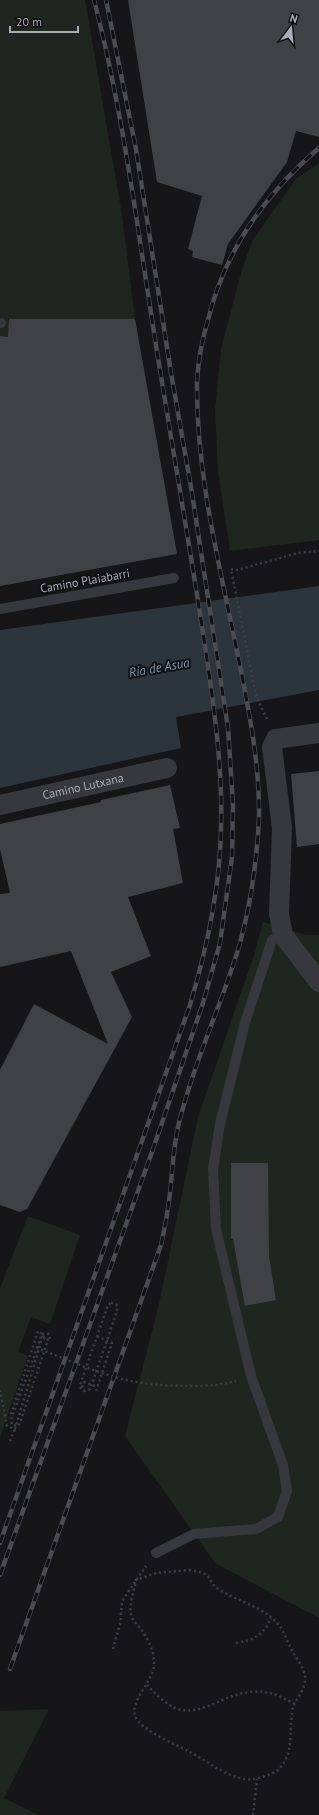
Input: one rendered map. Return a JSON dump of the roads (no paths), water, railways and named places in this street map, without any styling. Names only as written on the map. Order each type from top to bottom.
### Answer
[{"type":"street","points":[[319,733],[276,738],[272,747],[282,828],[279,914],[283,935],[319,982]]},
{"type":"street","name":"Camino Lutxana","points":[[0,805],[167,768]]},
{"type":"lane","name":"Camino Plaiabarri","points":[[0,609],[174,578]]},
{"type":"lane","points":[[156,1553],[194,1534],[256,1529],[278,1517],[287,1491],[283,1465],[252,1376],[216,1229],[213,1169],[220,1124],[245,1023],[272,940],[283,935]]},
{"type":"water","name":"Ría de Asua","points":[[319,586],[319,690],[176,717],[181,748],[0,788],[0,630]]},
{"type":"railway","points":[[0,1543],[190,1005],[212,918],[220,851],[221,783],[215,715],[205,646],[125,145],[106,48],[94,0]]},
{"type":"railway","points":[[0,1575],[152,1152],[203,1003],[220,943],[232,857],[233,805],[228,728],[191,487],[171,373],[136,149],[106,0]]},
{"type":"railway","points":[[10,1669],[161,1245],[168,1206],[174,1150],[180,1119],[196,1066],[234,964],[247,912],[253,881],[258,834],[258,776],[249,713],[204,484],[198,416],[197,382],[199,359],[215,294],[236,247],[250,225],[281,184],[319,148]]}]
